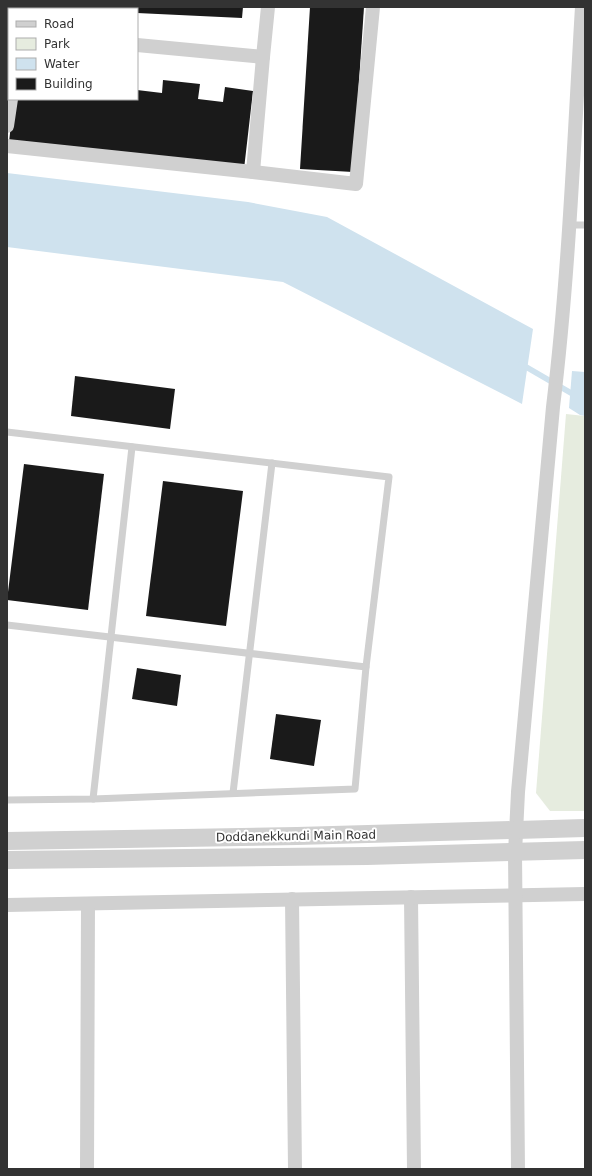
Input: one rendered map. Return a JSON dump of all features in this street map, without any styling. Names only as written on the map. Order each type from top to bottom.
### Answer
[{"type":"street","points":[[253,172],[268,7]]},
{"type":"street","points":[[7,146],[356,184],[373,7]]},
{"type":"street","points":[[518,1169],[515,853],[518,792],[559,355],[569,225],[582,7]]},
{"type":"street","points":[[138,45],[263,57]]},
{"type":"street","points":[[7,126],[11,100]]},
{"type":"street","name":"Doddanekkundi Main Road","points":[[7,841],[120,840],[517,831],[585,828]]},
{"type":"street","name":"Doddanekkundi Main Road","points":[[7,860],[515,853],[585,850]]},
{"type":"street","points":[[7,905],[585,894]]},
{"type":"street","points":[[411,897],[414,1169]]},
{"type":"street","points":[[292,899],[296,1169]]},
{"type":"street","points":[[87,1169],[88,904]]},
{"type":"lane","points":[[569,225],[585,226]]},
{"type":"lane","points":[[7,432],[389,477],[366,668],[355,789],[93,799],[7,800]]},
{"type":"lane","points":[[93,799],[132,447]]},
{"type":"lane","points":[[233,794],[272,463]]},
{"type":"lane","points":[[7,625],[366,668]]},
{"type":"green space","points":[[566,414],[585,416],[585,811],[550,811],[536,793]]},
{"type":"water","points":[[7,173],[248,202],[327,217],[533,329],[522,404],[283,282],[7,247]]},
{"type":"water","points":[[572,371],[585,372],[585,416],[580,415],[569,408]]},
{"type":"building","points":[[243,7],[242,18],[138,13],[138,8],[44,8]]},
{"type":"building","points":[[310,7],[364,7],[353,172],[300,169]]},
{"type":"building","points":[[163,80],[200,84],[198,99],[223,102],[225,87],[253,91],[244,169],[9,142],[14,100],[138,100],[138,90],[162,93]]},
{"type":"building","points":[[75,376],[175,389],[170,429],[71,416]]},
{"type":"building","points":[[24,464],[104,474],[88,610],[7,600]]},
{"type":"building","points":[[163,481],[243,491],[226,626],[146,616]]},
{"type":"building","points":[[137,668],[181,675],[177,706],[132,699]]},
{"type":"building","points":[[276,714],[321,720],[314,766],[270,759]]},
{"type":"waterway","points":[[521,364],[571,393],[585,397]]}]
